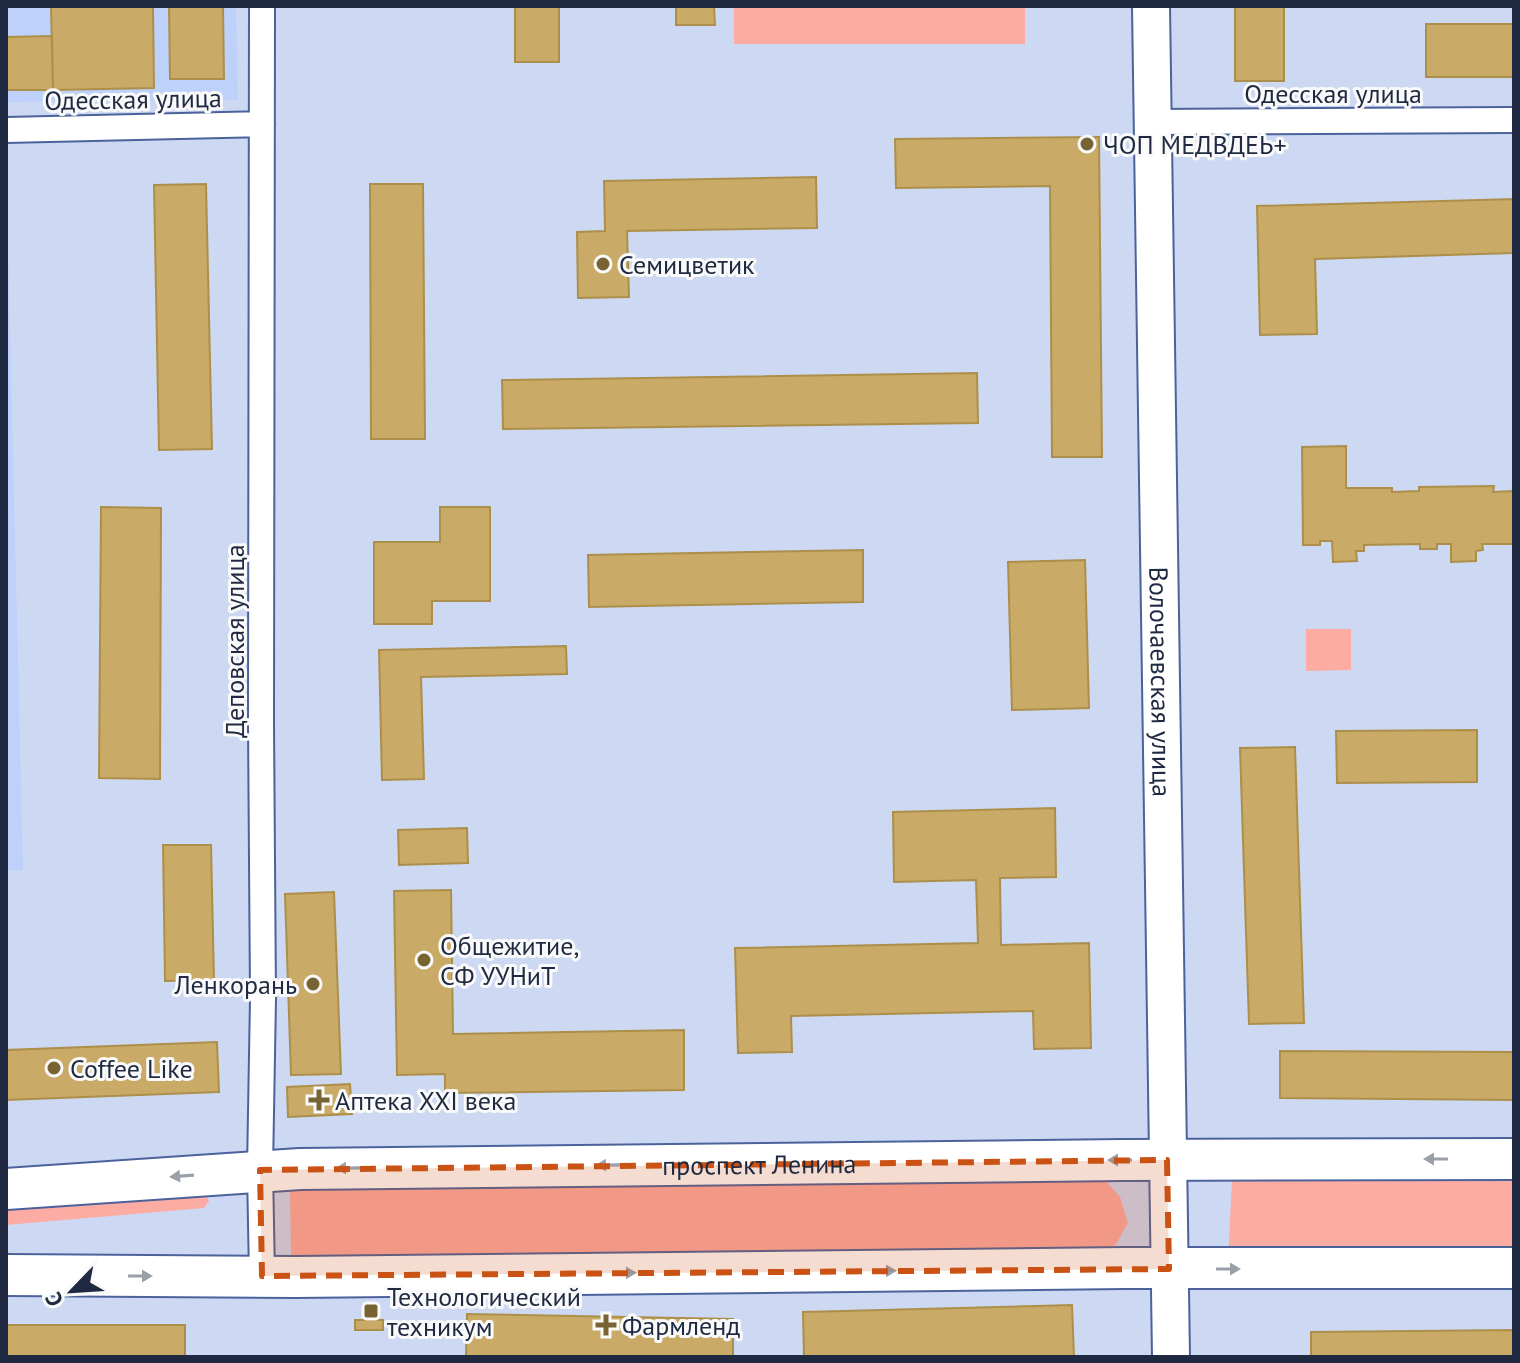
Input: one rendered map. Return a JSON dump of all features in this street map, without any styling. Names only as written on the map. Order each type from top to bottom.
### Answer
[{"type":"main road","name":"проспект Ленина","points":[[6,1189],[260,1170],[1514,1159]]},
{"type":"main road","points":[[6,1275],[1514,1268]]},
{"type":"street","name":"Деповская улица","points":[[262,6],[262,1276]]},
{"type":"street","name":"Волочаевская улица","points":[[1151,6],[1171,1357]]},
{"type":"street","name":"Одесская улица","points":[[1153,122],[1514,120]]},
{"type":"street","name":"Одесская улица","points":[[6,130],[262,124]]},
{"type":"highlighted area","points":[[1167,1160],[1169,1269],[262,1276],[260,1170]]},
{"type":"shaded area","points":[[6,6],[236,6],[238,100],[6,102]]},
{"type":"shaded area","points":[[734,6],[1025,6],[1025,44],[734,44]]},
{"type":"shaded area","points":[[6,163],[23,870],[6,870]]},
{"type":"shaded area","points":[[1306,629],[1351,629],[1351,670],[1306,671]]},
{"type":"shaded area","points":[[1514,1177],[1514,1258],[1228,1261],[1232,1179]]},
{"type":"shaded area","points":[[1105,1180],[1120,1197],[1128,1223],[1116,1244],[1102,1254],[291,1256],[290,1190]]},
{"type":"shaded area","points":[[203,1191],[209,1201],[204,1208],[6,1225],[6,1206]]},
{"type":"building","points":[[51,6],[153,6],[154,88],[53,90]]},
{"type":"building","points":[[169,6],[223,6],[224,79],[170,79]]},
{"type":"building","points":[[515,6],[559,6],[559,62],[515,62]]},
{"type":"building","points":[[676,6],[714,6],[715,25],[676,25]]},
{"type":"building","points":[[1235,6],[1284,6],[1284,81],[1235,81]]},
{"type":"building","points":[[1426,24],[1514,24],[1514,77],[1426,77]]},
{"type":"building","points":[[52,36],[53,90],[6,90],[6,37]]},
{"type":"building","points":[[1099,137],[1102,457],[1052,457],[1050,186],[896,188],[895,139]]},
{"type":"building","name":"Семицветик","points":[[816,177],[817,228],[627,231],[629,297],[578,298],[577,232],[605,231],[604,181]]},
{"type":"building","points":[[206,184],[212,449],[159,450],[154,185]]},
{"type":"building","points":[[370,184],[423,184],[425,439],[371,439]]},
{"type":"building","points":[[1514,199],[1514,253],[1315,259],[1317,334],[1260,335],[1257,206]]},
{"type":"building","points":[[977,373],[978,423],[503,429],[502,380]]},
{"type":"building","points":[[1346,446],[1346,488],[1392,488],[1392,492],[1419,491],[1419,487],[1494,486],[1493,492],[1514,491],[1514,544],[1482,544],[1483,550],[1476,551],[1476,561],[1451,562],[1451,544],[1437,544],[1437,549],[1420,549],[1420,544],[1364,545],[1364,551],[1356,551],[1357,561],[1333,562],[1332,541],[1303,545],[1302,447]]},
{"type":"building","points":[[101,507],[161,508],[160,779],[99,778]]},
{"type":"building","points":[[440,507],[490,507],[490,601],[432,601],[432,624],[374,624],[374,542],[440,542]]},
{"type":"building","points":[[863,550],[863,602],[589,607],[588,555]]},
{"type":"building","points":[[1085,560],[1089,708],[1012,710],[1008,562]]},
{"type":"building","points":[[566,646],[567,674],[421,677],[424,779],[382,780],[379,650]]},
{"type":"building","points":[[1477,730],[1477,782],[1337,783],[1336,731]]},
{"type":"building","points":[[1295,747],[1304,1023],[1249,1024],[1240,748]]},
{"type":"building","points":[[1055,808],[1056,877],[1000,878],[1001,945],[1089,943],[1091,1048],[1034,1049],[1033,1011],[791,1016],[792,1052],[738,1053],[735,948],[978,943],[976,880],[894,882],[893,812]]},
{"type":"building","points":[[467,828],[468,863],[399,865],[398,830]]},
{"type":"building","points":[[163,845],[211,845],[214,980],[165,981]]},
{"type":"building","name":"Общежитие, СФ УУНиТ","points":[[451,890],[453,1034],[684,1030],[684,1090],[445,1093],[445,1074],[397,1075],[394,891]]},
{"type":"building","name":"Ленкорань","points":[[334,892],[341,1074],[291,1075],[285,894]]},
{"type":"building","points":[[217,1042],[219,1092],[6,1100],[6,1050]]},
{"type":"building","points":[[1280,1051],[1514,1052],[1514,1100],[1280,1098]]},
{"type":"building","points":[[350,1084],[352,1114],[288,1117],[287,1087]]},
{"type":"building","points":[[1072,1305],[1074,1357],[804,1357],[803,1312]]},
{"type":"building","points":[[467,1314],[733,1319],[733,1357],[466,1357]]},
{"type":"building","points":[[355,1320],[383,1320],[383,1330],[355,1330]]},
{"type":"building","points":[[6,1325],[185,1325],[185,1357],[6,1357]]},
{"type":"building","points":[[1514,1330],[1514,1357],[1311,1357],[1311,1332]]},
{"type":"place","name":"ЧОП МЕДВДЕЬ+","points":[[1087,144]]},
{"type":"place","name":"Семицветик","points":[[603,264]]},
{"type":"place","name":"Общежитие, СФ УУНиТ","points":[[424,960]]},
{"type":"place","name":"Ленкорань","points":[[313,984]]},
{"type":"place","name":"Coffee Like","points":[[54,1068]]},
{"type":"place","name":"Аптека ХХI века","points":[[319,1100]]},
{"type":"place","name":"Технологический техникум","points":[[371,1311]]},
{"type":"place","name":"Фармленд","points":[[606,1325]]}]
